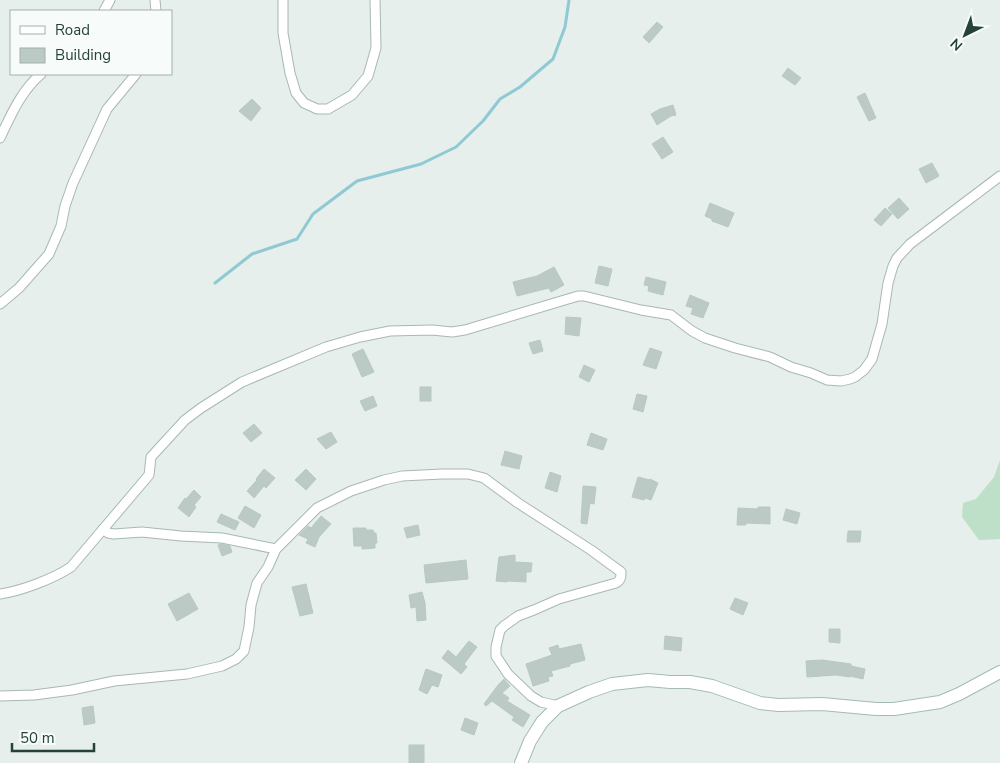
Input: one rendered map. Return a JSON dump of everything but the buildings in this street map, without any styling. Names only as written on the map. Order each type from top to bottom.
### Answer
[{"type":"main road","points":[[521,763],[530,741],[542,722],[558,706],[612,684],[648,680],[690,682],[712,686],[760,703],[778,705],[822,704],[894,709],[940,702],[1000,672]]},
{"type":"street","points":[[284,0],[283,33],[296,94],[304,103],[317,109],[328,109],[352,95],[368,76],[376,48],[375,0]]},
{"type":"street","points":[[0,138],[16,104],[32,82],[40,75]]},
{"type":"street","points":[[0,304],[19,288],[49,254],[61,226],[73,182],[107,109],[135,75]]},
{"type":"street","points":[[0,594],[45,580],[69,569],[76,563],[150,475],[151,457],[185,420],[201,408],[242,382],[326,347],[360,337],[390,331],[432,330],[452,332],[465,330],[578,296],[584,296],[641,310],[671,315],[705,338],[770,358],[827,380],[842,381],[855,377],[864,370],[872,359],[882,324],[888,283],[897,258],[910,244],[1000,176]]},
{"type":"street","points":[[0,696],[34,695],[72,690],[114,681],[187,674],[222,666],[236,659],[244,651],[251,605],[257,583],[268,567],[276,549],[316,508],[352,491],[384,480],[402,476],[468,474],[484,478],[526,508],[592,550],[621,572],[621,578],[616,583],[559,599],[518,616],[500,630],[496,656],[508,674],[522,689],[536,699],[558,706]]},
{"type":"street","points":[[103,529],[108,533],[114,534],[148,532],[222,538],[276,549]]},
{"type":"green space","points":[[1000,460],[1000,539],[979,540],[962,517],[963,503],[976,499],[994,477]]},
{"type":"waterway","points":[[215,283],[252,254],[297,239],[313,214],[357,181],[421,164],[456,147],[483,121],[500,99],[520,87],[553,59],[565,27],[569,0]]}]
